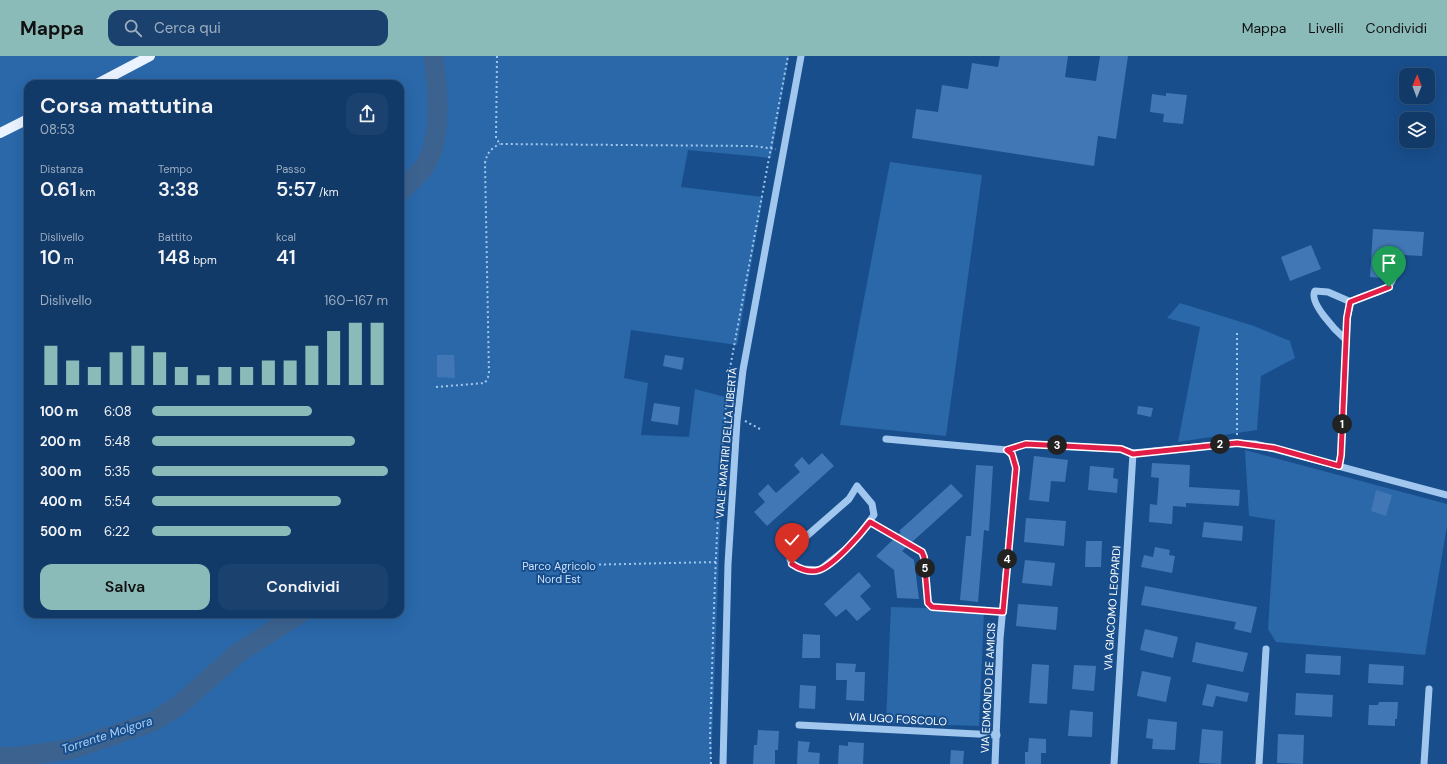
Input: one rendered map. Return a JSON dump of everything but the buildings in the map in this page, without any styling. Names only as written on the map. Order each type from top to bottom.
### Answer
[{"type":"main road","points":[[105,80],[150,56]]},
{"type":"main road","points":[[0,133],[24,121]]},
{"type":"street","name":"VIALE MARTIRI DELLA LIBERTÀ","points":[[723,764],[728,564],[737,417],[744,363],[801,56]]},
{"type":"street","points":[[1345,339],[1324,316],[1313,299],[1313,294],[1315,291],[1321,290],[1350,302],[1389,287],[1395,278],[1396,265]]},
{"type":"street","points":[[1339,466],[1341,455],[1345,339],[1350,302]]},
{"type":"street","points":[[886,439],[1007,450],[1026,444],[1121,449],[1133,454],[1237,443],[1274,448],[1447,495]]},
{"type":"street","name":"VIA EDMONDO DE AMICIS","points":[[995,764],[1003,612],[1016,468],[1012,454],[1007,450]]},
{"type":"street","name":"VIA GIACOMO LEOPARDI","points":[[1114,764],[1133,454]]},
{"type":"street","points":[[857,486],[874,509],[874,515],[870,522],[852,544],[820,570],[802,569],[792,564],[790,560],[793,548],[848,499],[857,486]]},
{"type":"street","points":[[1259,764],[1266,649]]},
{"type":"street","points":[[1424,764],[1428,689]]},
{"type":"street","name":"VIA UGO FOSCOLO","points":[[799,725],[997,735]]},
{"type":"path","points":[[497,56],[496,138],[500,144]]},
{"type":"path","points":[[436,387],[485,383],[490,375],[485,163],[490,152],[500,144],[753,146],[784,150]]},
{"type":"path","points":[[1237,330],[1237,443]]},
{"type":"path","points":[[737,417],[760,428]]},
{"type":"path","points":[[870,522],[922,552],[924,557],[928,603],[932,607],[1003,612]]},
{"type":"path","points":[[534,566],[706,561],[728,564]]},
{"type":"green space","name":"Parco Agricolo Nord Est","points":[[0,56],[789,56],[771,158],[688,150],[681,187],[763,197],[737,345],[631,330],[624,378],[648,383],[641,435],[689,437],[695,389],[725,397],[711,764],[0,764]]},
{"type":"green space","points":[[890,162],[982,175],[946,436],[840,425]]},
{"type":"green space","points":[[1180,303],[1254,326],[1290,341],[1295,358],[1261,376],[1257,430],[1178,442],[1200,327],[1167,318]]},
{"type":"green space","points":[[1245,450],[1447,504],[1447,526],[1425,655],[1276,642],[1268,629],[1275,520],[1249,516]]},
{"type":"green space","points":[[891,607],[984,612],[979,726],[886,723]]},
{"type":"waterway","name":"Torrente Molgora","points":[[404,188],[424,167],[430,156],[434,143],[438,113],[433,56]]},
{"type":"waterway","name":"Torrente Molgora","points":[[0,757],[16,757],[72,749],[152,722],[177,707],[238,653],[293,618]]},
{"type":"route","points":[[792,564],[808,571],[820,570],[852,544],[870,522],[922,552],[924,557],[928,603],[932,607],[1003,612],[1016,468],[1015,460],[1012,454],[1007,450],[1026,444],[1121,449],[1133,454],[1237,443],[1255,444],[1274,448],[1339,466],[1341,455],[1345,339],[1350,302],[1389,287]]}]
